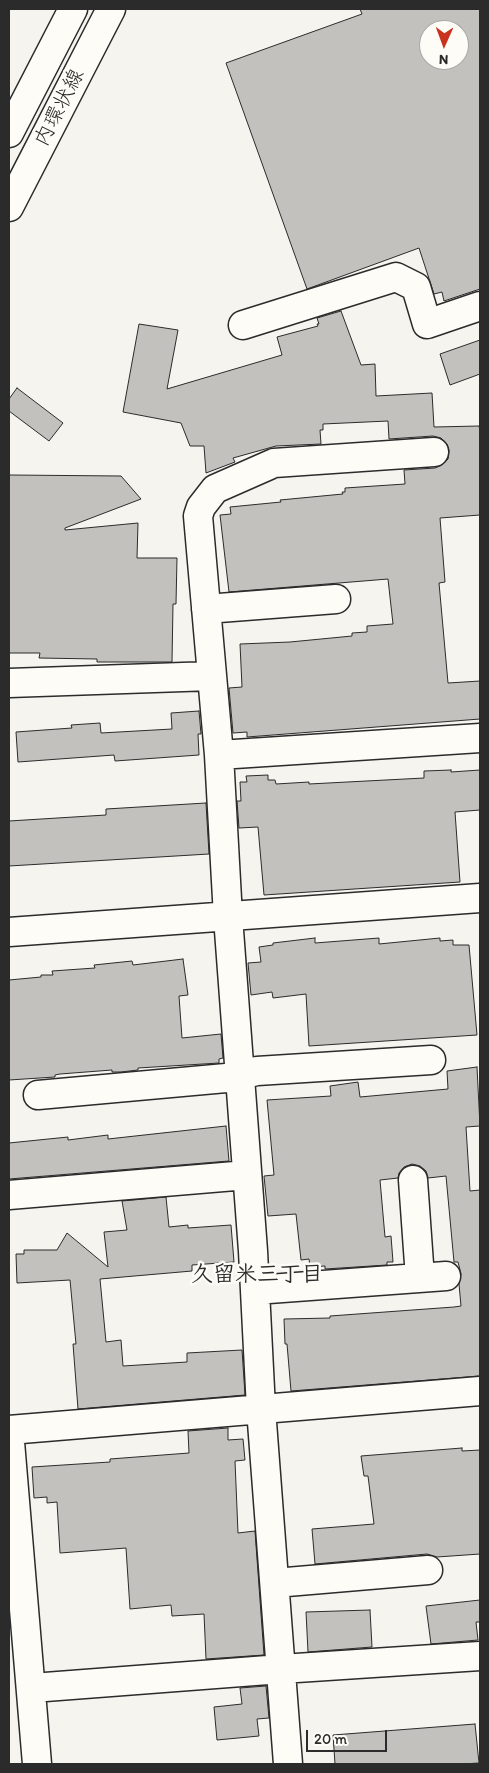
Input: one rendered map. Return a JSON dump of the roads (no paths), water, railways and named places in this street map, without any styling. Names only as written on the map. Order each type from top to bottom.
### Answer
[{"type":"street","name":"内環状線","points":[[9,134],[74,9]]},
{"type":"street","name":"内環状線","points":[[9,207],[111,9]]},
{"type":"street","points":[[243,325],[396,277],[416,287],[427,324],[480,306]]},
{"type":"street","points":[[288,1764],[261,1409],[255,1290],[228,917],[219,755],[198,516],[201,507],[215,489],[274,463],[434,452]]},
{"type":"street","points":[[206,609],[336,599]]},
{"type":"street","points":[[9,683],[212,676]]},
{"type":"street","points":[[219,755],[480,738]]},
{"type":"street","points":[[9,932],[480,898]]},
{"type":"street","points":[[38,1095],[226,1078],[256,1071],[432,1060]]},
{"type":"street","points":[[9,1195],[247,1175]]},
{"type":"street","points":[[255,1290],[432,1277],[413,1180]]},
{"type":"street","points":[[37,1764],[9,1430],[480,1391]]},
{"type":"street","points":[[275,1583],[428,1570]]},
{"type":"street","points":[[32,1688],[282,1668],[480,1656]]},
{"type":"district","name":"久留米三丁目","points":[[257,1275]]}]
